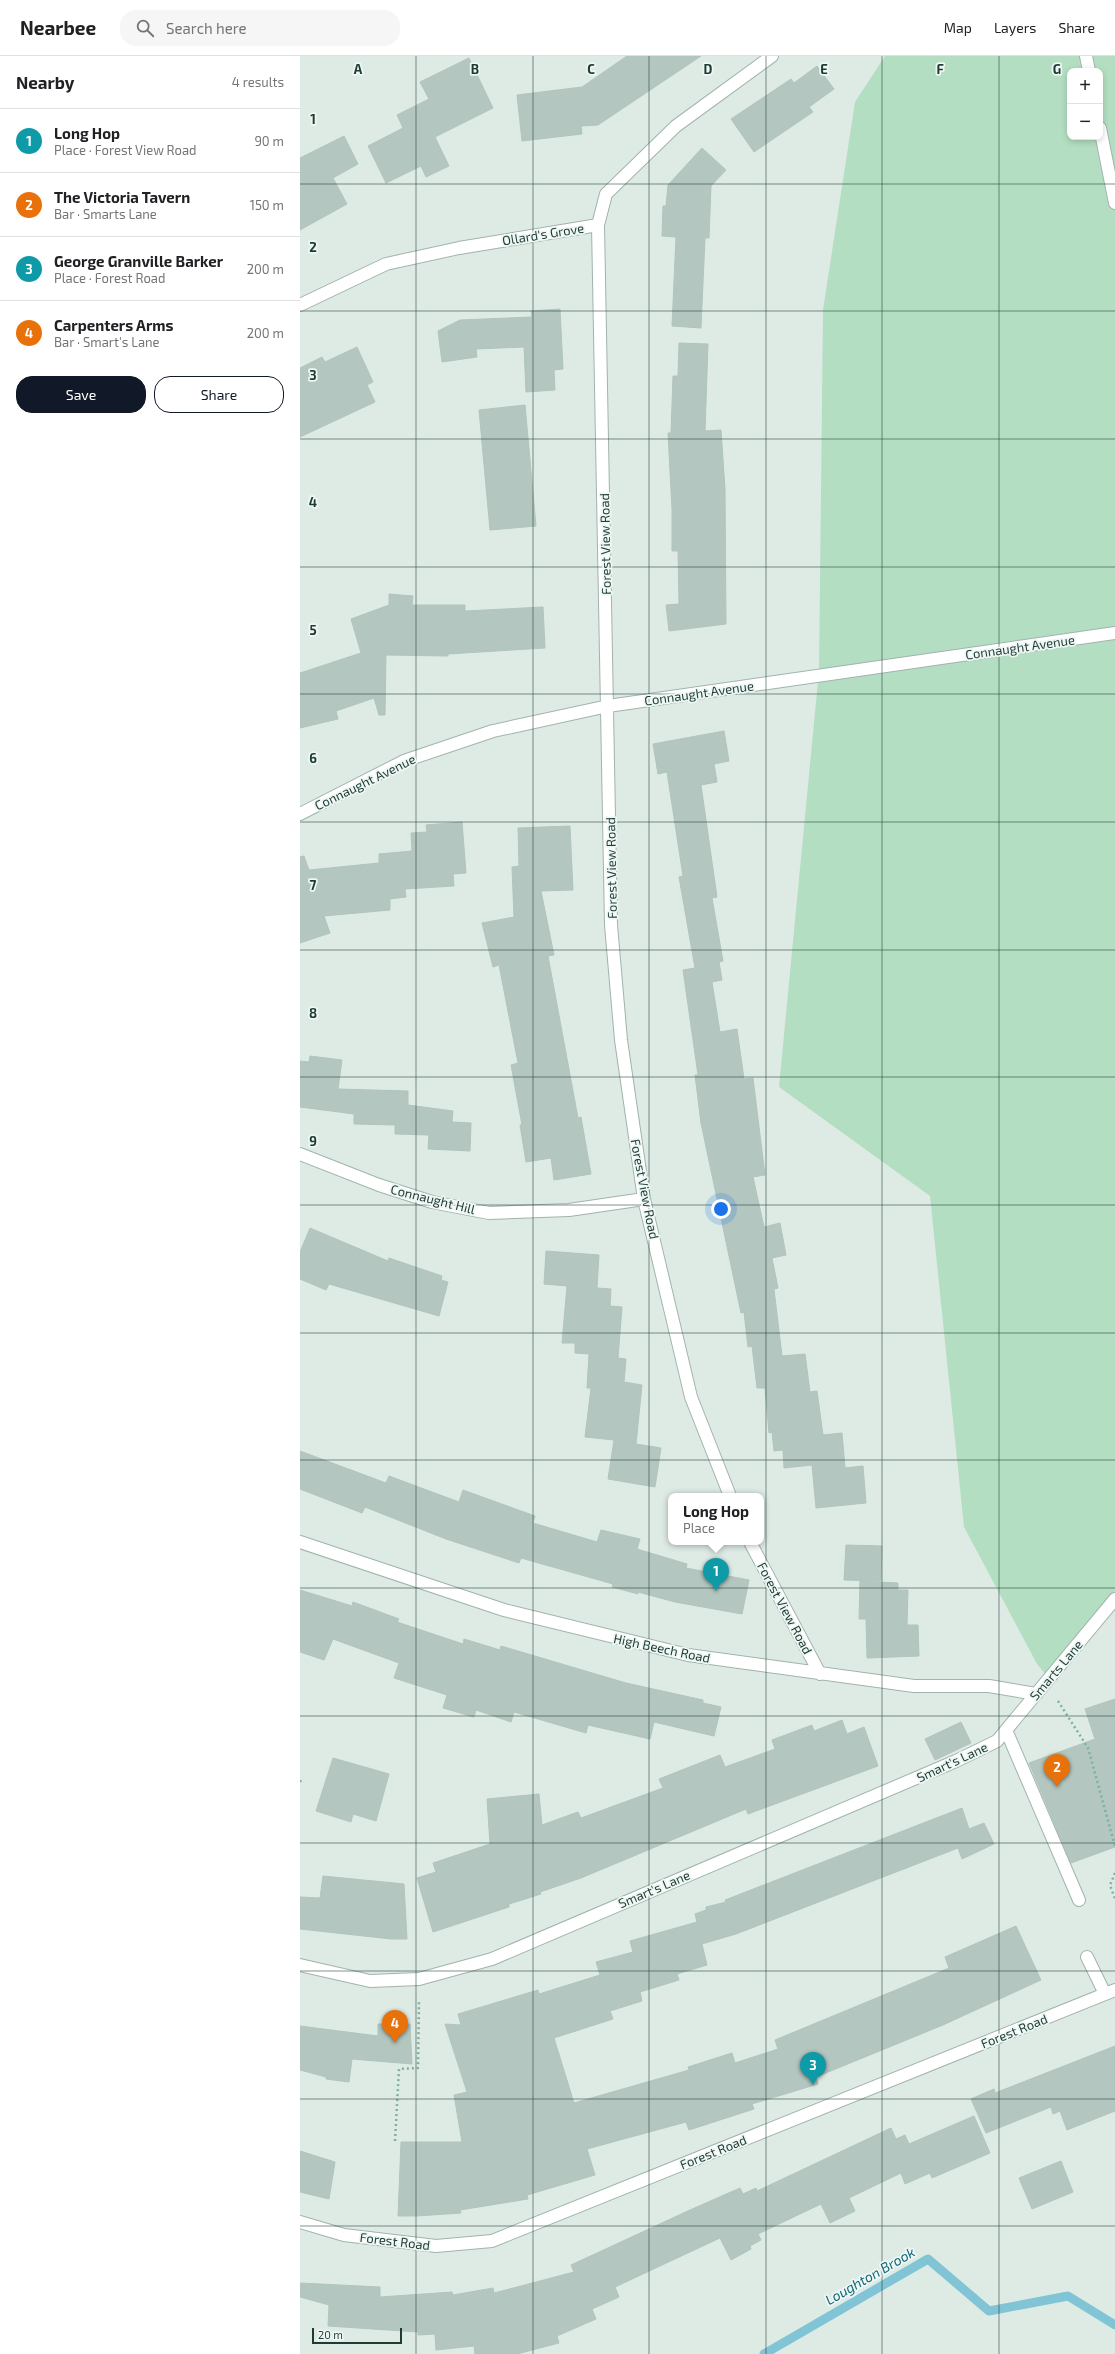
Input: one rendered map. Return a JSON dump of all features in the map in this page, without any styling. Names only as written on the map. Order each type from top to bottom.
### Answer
[{"type":"street","name":"Ollard's Grove","points":[[300,305],[386,264],[459,248],[598,225],[606,194],[676,126],[772,56]]},
{"type":"street","points":[[1086,56],[1088,68]]},
{"type":"street","points":[[1102,140],[1115,203]]},
{"type":"street","name":"Forest View Road","points":[[598,225],[611,925],[621,1040],[644,1199],[691,1397],[729,1493]]},
{"type":"street","name":"Connaught Avenue","points":[[300,814],[404,761],[494,732],[608,706],[1115,633]]},
{"type":"street","name":"Connaught Hill","points":[[300,1154],[379,1185],[432,1202],[489,1213],[569,1210],[644,1199]]},
{"type":"street","name":"High Beech Road","points":[[300,1542],[504,1610],[688,1656],[914,1686],[989,1686],[1036,1694]]},
{"type":"street","name":"Forest View Road","points":[[752,1545],[820,1674]]},
{"type":"street","name":"Smarts Lane","points":[[997,1741],[1115,1599]]},
{"type":"street","points":[[1006,1730],[1079,1900]]},
{"type":"street","name":"Smart's Lane","points":[[300,1965],[370,1981],[420,1979],[492,1959],[956,1761],[997,1741]]},
{"type":"street","points":[[1088,1957],[1110,1992]]},
{"type":"street","name":"Forest Road","points":[[300,2222],[344,2235],[436,2246],[492,2241],[1110,1992]]},
{"type":"path","points":[[1046,1682],[1088,1748],[1115,1846]]},
{"type":"path","points":[[300,1782],[302,1778]]},
{"type":"path","points":[[1115,1873],[1110,1885],[1115,1899]]},
{"type":"path","points":[[395,2141],[398,2069],[418,2068],[420,1979]]},
{"type":"green space","points":[[885,56],[1115,56],[1115,1591],[1046,1675],[1037,1664],[964,1527],[930,1196],[779,1087],[819,671],[823,310],[855,102]]},
{"type":"building","points":[[627,56],[701,56],[598,125],[581,126],[582,134],[522,141],[517,95],[582,87]]},
{"type":"building","points":[[469,58],[493,108],[435,137],[449,166],[426,177],[421,166],[386,183],[368,146],[403,128],[397,115],[429,99],[420,82]]},
{"type":"building","points":[[817,66],[834,89],[809,107],[813,112],[754,152],[731,119],[791,79],[794,83]]},
{"type":"building","points":[[344,136],[358,164],[333,178],[347,204],[300,230],[300,158]]},
{"type":"building","points":[[702,148],[726,170],[711,186],[709,238],[705,238],[701,328],[672,326],[676,237],[662,236],[663,206],[666,206],[668,185]]},
{"type":"building","points":[[560,309],[563,369],[554,370],[555,390],[526,392],[524,347],[476,349],[477,357],[442,362],[438,331],[460,320],[532,317],[531,311]]},
{"type":"building","points":[[679,343],[708,344],[705,431],[721,430],[725,489],[726,624],[669,631],[666,605],[679,604],[678,551],[672,551],[672,509],[668,433],[671,433],[673,376],[678,376]]},
{"type":"building","points":[[357,347],[373,382],[367,385],[375,402],[300,437],[300,368],[322,357],[325,362]]},
{"type":"building","points":[[525,405],[536,526],[490,530],[479,410]]},
{"type":"building","points":[[389,594],[413,596],[412,605],[465,605],[465,611],[543,607],[545,648],[448,654],[448,656],[386,655],[385,715],[379,715],[374,698],[336,711],[338,719],[300,728],[300,673],[361,653],[351,619],[389,605]]},
{"type":"building","points":[[724,731],[729,761],[714,764],[717,782],[701,785],[717,897],[712,898],[723,961],[719,962],[722,980],[712,982],[720,1032],[737,1029],[744,1079],[753,1078],[765,1175],[753,1177],[764,1227],[780,1223],[786,1255],[772,1258],[778,1288],[774,1289],[782,1356],[805,1354],[810,1392],[817,1391],[823,1435],[842,1433],[845,1468],[863,1466],[866,1503],[816,1508],[812,1465],[784,1468],[783,1450],[774,1451],[772,1432],[769,1433],[765,1388],[757,1388],[752,1346],[748,1347],[744,1312],[741,1313],[701,1123],[695,1075],[698,1075],[683,970],[695,968],[679,877],[683,876],[667,772],[658,774],[653,744]]},
{"type":"building","points":[[462,822],[466,873],[453,874],[454,886],[405,889],[406,897],[390,899],[390,910],[324,916],[330,933],[300,943],[300,857],[304,856],[309,870],[379,863],[379,854],[412,851],[411,833],[427,832],[426,825]]},
{"type":"building","points":[[570,826],[573,890],[541,891],[554,955],[548,956],[578,1118],[581,1117],[591,1174],[554,1180],[551,1158],[526,1162],[520,1125],[522,1125],[511,1065],[518,1063],[499,965],[493,967],[482,923],[514,917],[512,867],[519,866],[518,828]]},
{"type":"building","points":[[310,1056],[342,1060],[338,1089],[408,1091],[408,1105],[453,1111],[452,1122],[471,1123],[470,1151],[428,1149],[429,1135],[395,1134],[395,1125],[354,1124],[354,1114],[300,1107],[300,1061],[309,1062]]},
{"type":"building","points":[[310,1228],[388,1261],[389,1258],[442,1276],[441,1280],[448,1282],[439,1316],[329,1284],[326,1290],[300,1279],[300,1252]]},
{"type":"building","points":[[546,1251],[599,1255],[597,1288],[611,1289],[610,1306],[622,1307],[618,1358],[626,1359],[624,1382],[642,1385],[636,1444],[661,1448],[655,1487],[608,1479],[614,1440],[585,1437],[591,1388],[587,1388],[589,1354],[575,1353],[575,1343],[562,1343],[567,1286],[544,1284]]},
{"type":"building","points":[[300,1451],[386,1483],[389,1476],[459,1502],[463,1490],[535,1516],[533,1523],[597,1542],[601,1530],[640,1539],[637,1549],[687,1564],[686,1568],[749,1580],[742,1614],[675,1602],[638,1592],[638,1594],[612,1587],[613,1584],[521,1558],[519,1563],[446,1539],[365,1507],[362,1513],[300,1489]]},
{"type":"building","points":[[846,1545],[882,1546],[881,1581],[844,1580]]},
{"type":"building","points":[[860,1581],[898,1583],[898,1590],[908,1590],[907,1625],[918,1625],[919,1656],[867,1658],[866,1619],[859,1619]]},
{"type":"building","points":[[300,1590],[352,1606],[353,1602],[399,1619],[397,1622],[463,1644],[464,1639],[500,1650],[501,1646],[626,1683],[703,1700],[703,1703],[721,1707],[714,1736],[654,1722],[650,1739],[588,1725],[586,1733],[514,1712],[511,1722],[476,1710],[474,1717],[443,1708],[447,1695],[394,1678],[399,1663],[333,1639],[324,1660],[300,1652]]},
{"type":"building","points":[[1115,1699],[1115,1847],[1071,1863],[1029,1763],[1095,1739],[1085,1709]]},
{"type":"building","points":[[842,1720],[847,1734],[864,1727],[878,1766],[748,1814],[746,1809],[581,1878],[540,1892],[541,1894],[509,1904],[509,1907],[433,1932],[417,1878],[436,1872],[433,1863],[490,1844],[487,1799],[539,1794],[542,1825],[578,1812],[581,1818],[663,1788],[659,1779],[720,1755],[725,1767],[775,1749],[772,1740],[812,1725],[814,1731]]},
{"type":"building","points":[[961,1722],[971,1743],[935,1760],[925,1739]]},
{"type":"building","points":[[333,1758],[389,1774],[376,1821],[353,1814],[351,1822],[316,1811]]},
{"type":"building","points":[[962,1808],[969,1829],[984,1823],[994,1844],[962,1859],[958,1848],[736,1934],[702,1944],[707,1965],[677,1974],[679,1980],[640,1992],[642,2001],[610,2011],[613,2019],[554,2038],[574,2103],[689,2070],[688,2067],[732,2053],[735,2063],[778,2049],[775,2040],[949,1968],[945,1957],[1016,1926],[1041,1980],[943,2025],[816,2077],[818,2084],[752,2104],[754,2109],[689,2130],[686,2122],[587,2149],[595,2175],[527,2195],[528,2199],[460,2210],[461,2213],[398,2216],[401,2142],[462,2142],[454,2095],[467,2092],[445,2024],[461,2025],[458,2014],[538,1990],[539,1994],[600,1975],[596,1962],[633,1952],[630,1941],[697,1922],[695,1914],[706,1910],[706,1907],[726,1902],[725,1900]]},
{"type":"building","points":[[323,1876],[404,1884],[407,1939],[391,1939],[300,1929],[300,1897],[320,1898]]},
{"type":"building","points":[[378,2024],[410,2024],[412,2064],[352,2059],[349,2082],[326,2079],[326,2077],[300,2070],[300,2026],[378,2036]]},
{"type":"building","points":[[1115,2046],[1115,2111],[1067,2130],[1060,2111],[1053,2114],[1051,2107],[986,2133],[971,2099],[994,2089],[995,2093]]},
{"type":"building","points":[[974,2116],[990,2153],[932,2178],[930,2173],[905,2184],[901,2173],[849,2198],[855,2211],[830,2223],[821,2204],[758,2234],[761,2240],[750,2246],[751,2249],[731,2260],[720,2238],[615,2287],[619,2297],[592,2309],[596,2319],[557,2336],[559,2343],[517,2354],[475,2354],[474,2346],[436,2350],[435,2334],[418,2335],[418,2332],[328,2326],[329,2305],[300,2297],[300,2283],[380,2287],[380,2297],[452,2292],[453,2295],[493,2288],[494,2293],[574,2272],[571,2265],[690,2210],[740,2188],[743,2194],[756,2188],[757,2191],[891,2128],[896,2139],[905,2135],[909,2144]]},
{"type":"building","points":[[300,2151],[335,2162],[329,2199],[300,2192]]},
{"type":"building","points":[[1061,2161],[1073,2192],[1032,2209],[1019,2178]]},
{"type":"waterway","name":"Loughton Brook","points":[[764,2354],[928,2259],[989,2311],[1068,2296],[1115,2325]]},
{"type":"place","name":"Long Hop","points":[[716,1591]]},
{"type":"place","name":"The Victoria Tavern","points":[[1057,1787]]},
{"type":"place","name":"Carpenters Arms","points":[[395,2043]]},
{"type":"place","name":"George Granville Barker","points":[[813,2085]]}]
